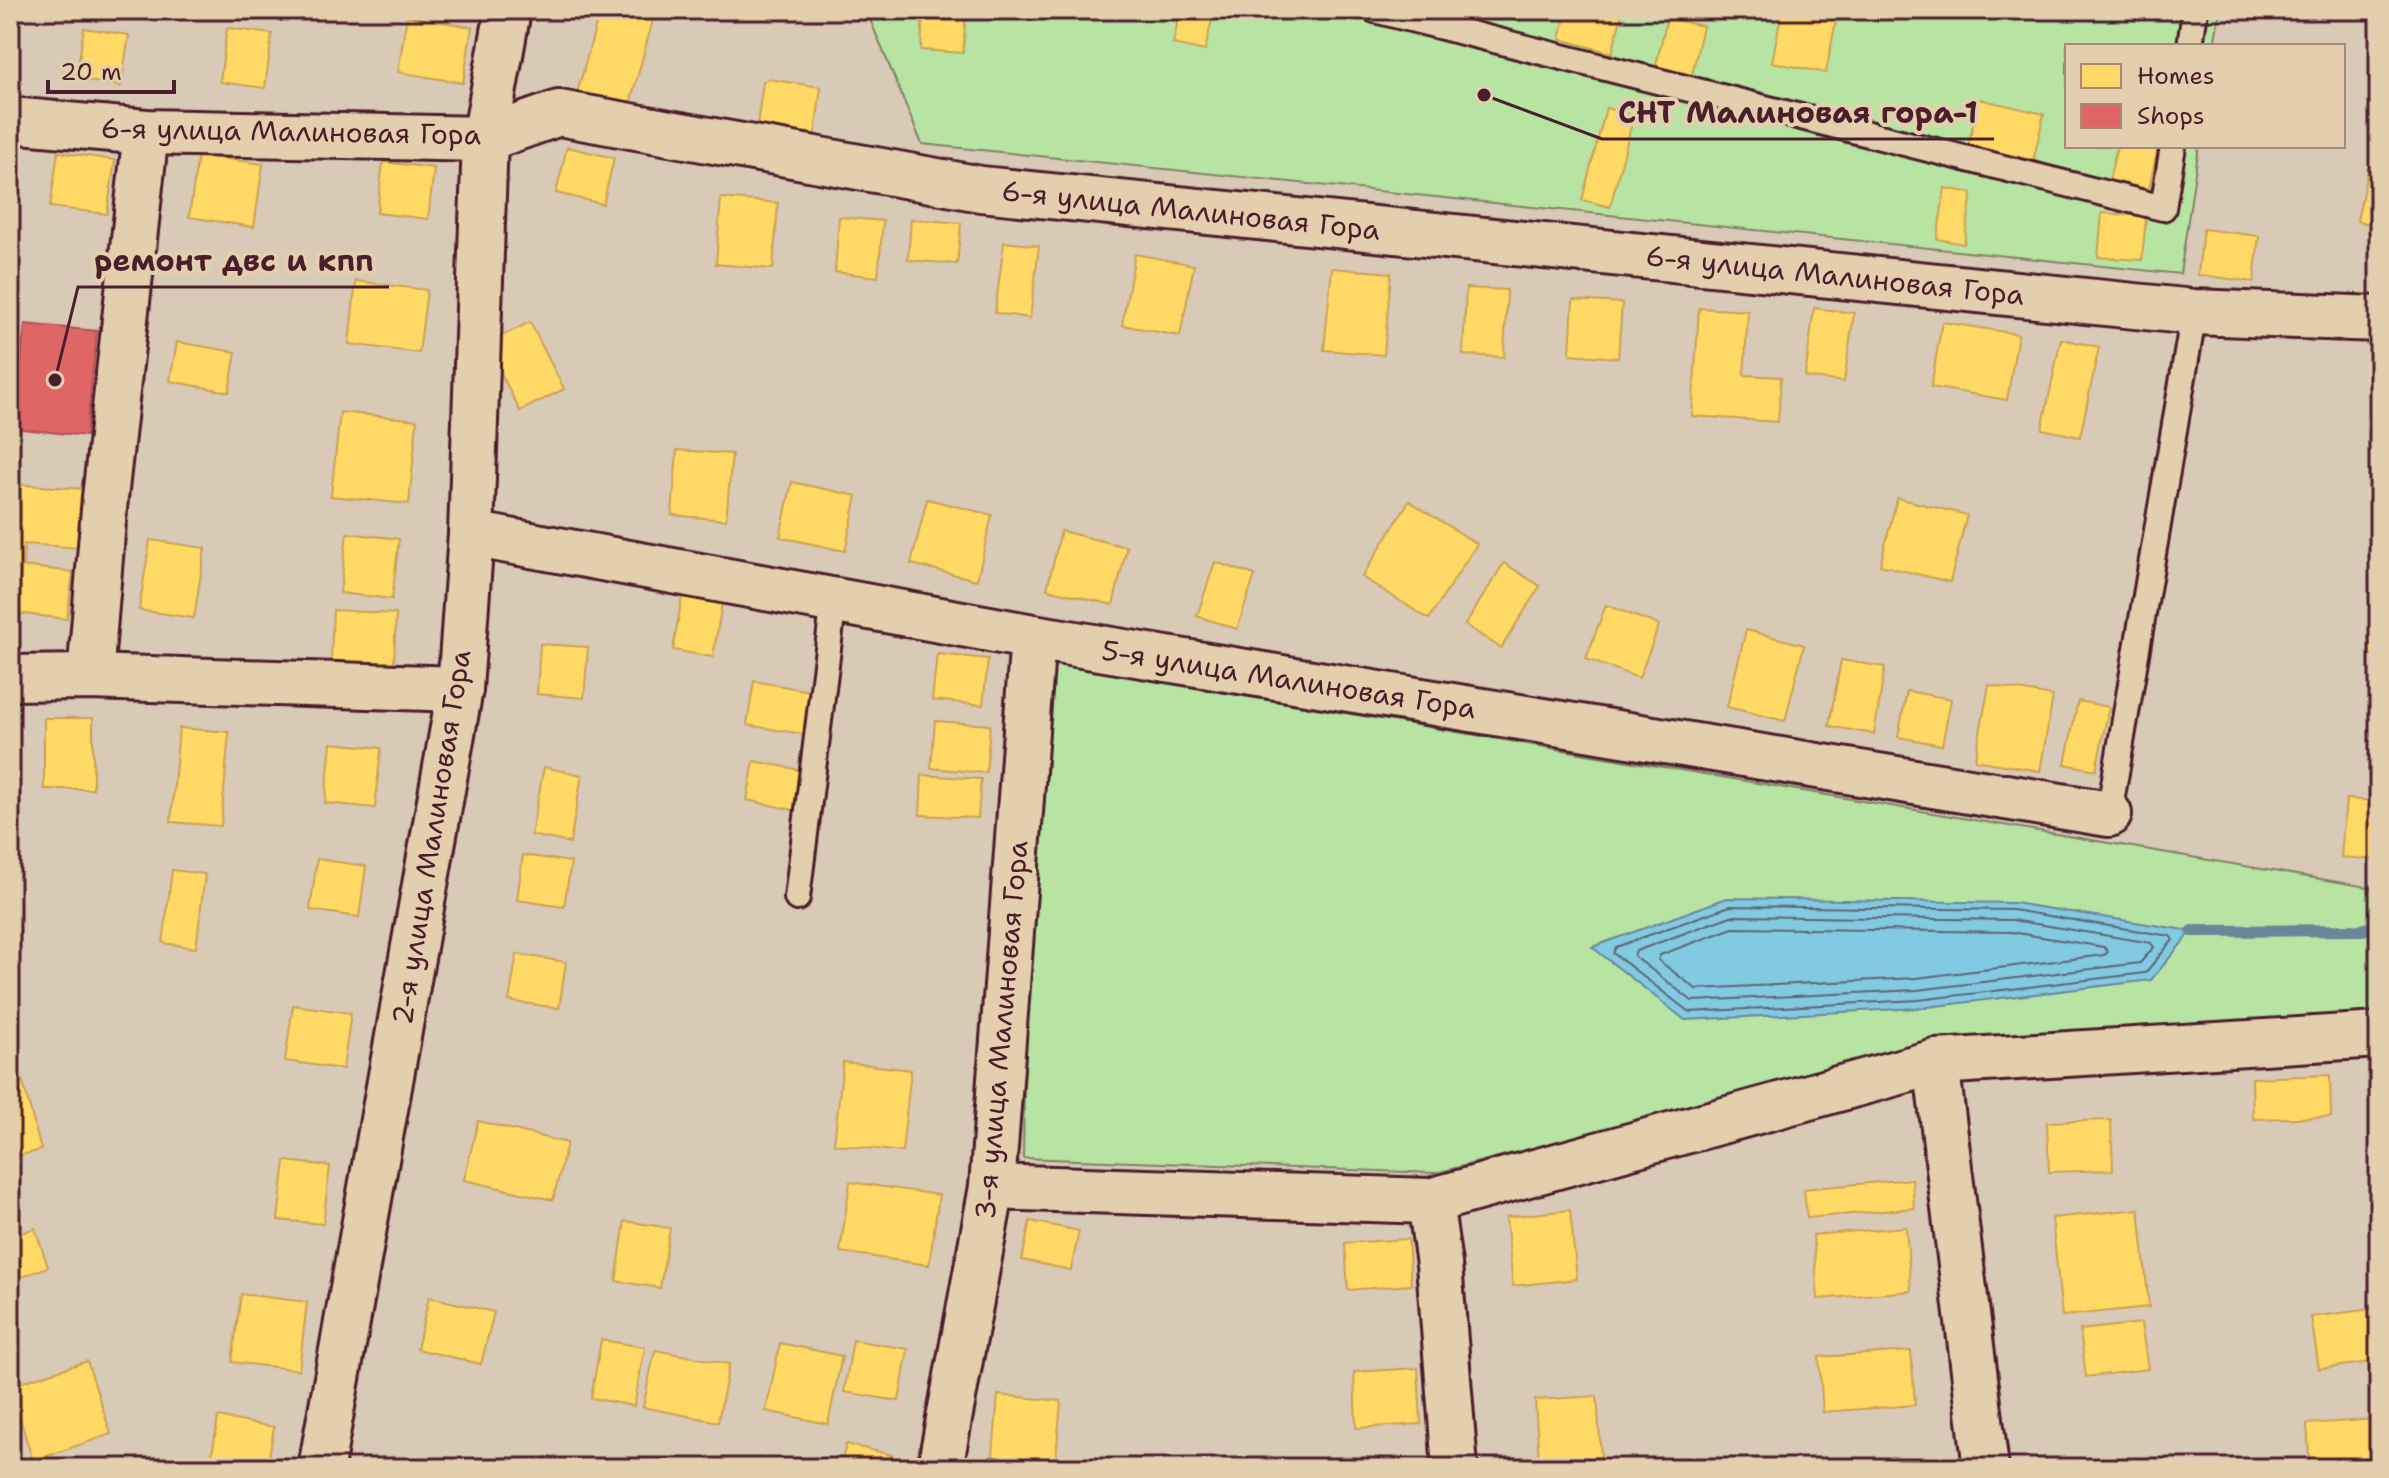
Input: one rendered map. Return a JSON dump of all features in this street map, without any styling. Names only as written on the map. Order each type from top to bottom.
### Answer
[{"type":"street","name":"2-я улица Малиновая Гора","points":[[321,1468],[460,689],[471,534],[485,139],[508,10]]},
{"type":"street","name":"6-я улица Малиновая Гора","points":[[10,120],[146,132],[485,139],[559,113],[981,189],[2194,312],[2379,319]]},
{"type":"street","points":[[90,677],[105,498],[146,132]]},
{"type":"street","name":"5-я улица Малиновая Гора","points":[[471,534],[1033,637],[2109,814]]},
{"type":"street","name":"3-я улица Малиновая Гора","points":[[940,1468],[992,1187],[1033,637]]},
{"type":"street","points":[[10,678],[90,677],[460,689]]},
{"type":"street","points":[[992,1187],[1430,1201],[1936,1062],[2379,1035]]},
{"type":"street","points":[[1936,1062],[1986,1468]]},
{"type":"street","points":[[1430,1201],[1439,1264],[1455,1468]]},
{"type":"lane","points":[[1375,10],[2163,208],[2173,148]]},
{"type":"lane","points":[[2190,44],[2195,10]]},
{"type":"lane","points":[[2109,814],[2194,312]]},
{"type":"lane","points":[[797,898],[834,600]]},
{"type":"green space","points":[[866,10],[2220,10],[2214,44],[2065,44],[2065,148],[2199,148],[2180,274],[922,144]]},
{"type":"green space","points":[[1046,662],[2379,889],[2379,1020],[1934,1044],[1436,1173],[1023,1158]]},
{"type":"water","points":[[1727,898],[2014,903],[2192,931],[2151,980],[1919,1008],[1685,1020],[1592,947]]},
{"type":"building: Homes","points":[[600,10],[631,10],[654,16],[628,111],[576,97]]},
{"type":"building: Homes","points":[[923,10],[966,10],[963,53],[921,50]]},
{"type":"building: Homes","points":[[1180,10],[1214,10],[1205,51],[1173,44]]},
{"type":"building: Homes","points":[[1567,10],[1623,10],[1612,53],[1560,39]]},
{"type":"building: Homes","points":[[1782,10],[1813,10],[1837,15],[1826,73],[1772,62]]},
{"type":"building: Homes","points":[[407,16],[472,27],[463,83],[398,72]]},
{"type":"building: Homes","points":[[1667,18],[1703,26],[1690,83],[1654,74]]},
{"type":"building: Homes","points":[[84,28],[129,35],[121,86],[76,79]]},
{"type":"building: Homes","points":[[227,28],[272,34],[265,88],[220,82]]},
{"type":"building: Homes","points":[[768,79],[821,87],[815,134],[757,125],[763,82]]},
{"type":"building: Homes","points":[[1979,99],[2044,114],[2033,162],[1968,147]]},
{"type":"building: Homes","points":[[1606,108],[1634,115],[1610,207],[1582,200]]},
{"type":"building: Homes","points":[[567,147],[614,158],[603,204],[556,193]]},
{"type":"building: Homes","points":[[2117,148],[2158,148],[2149,189],[2109,180]]},
{"type":"building: Homes","points":[[58,152],[115,160],[107,214],[50,207]]},
{"type":"building: Homes","points":[[198,155],[263,164],[254,227],[189,217]]},
{"type":"building: Homes","points":[[383,162],[434,168],[428,219],[377,213]]},
{"type":"building: Homes","points":[[2368,169],[2379,171],[2379,226],[2357,221]]},
{"type":"building: Homes","points":[[1945,188],[1972,193],[1964,244],[1937,239]]},
{"type":"building: Homes","points":[[721,198],[778,203],[773,269],[716,264]]},
{"type":"building: Homes","points":[[2102,213],[2146,216],[2142,260],[2098,257]]},
{"type":"building: Homes","points":[[839,217],[883,221],[878,277],[835,272]]},
{"type":"building: Homes","points":[[911,219],[961,223],[957,264],[908,260]]},
{"type":"building: Homes","points":[[2203,229],[2259,236],[2254,282],[2198,275]]},
{"type":"building: Homes","points":[[1004,242],[1039,246],[1030,318],[995,313]]},
{"type":"building: Homes","points":[[1135,254],[1194,265],[1180,336],[1122,325]]},
{"type":"building: Homes","points":[[1332,268],[1391,273],[1384,355],[1324,350]]},
{"type":"building: Homes","points":[[356,281],[427,290],[419,353],[349,344]]},
{"type":"building: Homes","points":[[1466,288],[1507,290],[1504,357],[1463,355]]},
{"type":"building: Homes","points":[[1573,300],[1622,303],[1618,358],[1570,354]]},
{"type":"building: Homes","points":[[1699,308],[1748,311],[1744,375],[1781,377],[1778,422],[1692,416]]},
{"type":"building: Homes","points":[[1814,308],[1854,313],[1844,382],[1805,377]]},
{"type":"building: Homes","points":[[530,322],[564,389],[520,411],[486,344]]},
{"type":"building: Homes","points":[[1942,322],[2018,334],[2007,400],[1931,387]]},
{"type":"building: Homes","points":[[2061,339],[2099,347],[2080,437],[2042,429]]},
{"type":"building: Homes","points":[[177,342],[236,352],[229,392],[170,381]]},
{"type":"building: Homes","points":[[340,412],[417,420],[409,504],[331,496]]},
{"type":"building: Homes","points":[[677,450],[732,454],[726,520],[672,515]]},
{"type":"building: Homes","points":[[792,482],[857,496],[845,551],[780,537]]},
{"type":"building: Homes","points":[[10,484],[85,489],[81,548],[24,544],[22,580],[10,579]]},
{"type":"building: Homes","points":[[1897,498],[1967,515],[1950,582],[1880,565]]},
{"type":"building: Homes","points":[[927,499],[992,515],[977,580],[911,564]]},
{"type":"building: Homes","points":[[1409,501],[1477,544],[1429,619],[1362,577]]},
{"type":"building: Homes","points":[[1061,531],[1127,547],[1113,605],[1047,589]]},
{"type":"building: Homes","points":[[347,533],[399,539],[392,599],[340,593]]},
{"type":"building: Homes","points":[[150,540],[205,548],[194,618],[139,610]]},
{"type":"building: Homes","points":[[1215,562],[1255,575],[1237,629],[1197,616]]},
{"type":"building: Homes","points":[[1504,563],[1540,586],[1501,648],[1465,625]]},
{"type":"building: Homes","points":[[21,566],[73,572],[67,619],[16,613]]},
{"type":"building: Homes","points":[[683,590],[723,597],[713,657],[673,650]]},
{"type":"building: Homes","points":[[1606,605],[1659,625],[1639,678],[1586,659]]},
{"type":"building: Homes","points":[[2371,607],[2379,607],[2379,655],[2370,655]]},
{"type":"building: Homes","points":[[333,610],[396,614],[394,664],[331,661]]},
{"type":"building: Homes","points":[[1746,630],[1804,645],[1785,721],[1727,707]]},
{"type":"building: Homes","points":[[540,644],[588,647],[584,698],[537,694]]},
{"type":"building: Homes","points":[[937,654],[988,659],[983,705],[932,700]]},
{"type":"building: Homes","points":[[1841,660],[1885,667],[1874,734],[1829,726]]},
{"type":"building: Homes","points":[[754,681],[816,692],[809,735],[747,725]]},
{"type":"building: Homes","points":[[1989,685],[2053,696],[2040,771],[1975,760]]},
{"type":"building: Homes","points":[[1907,691],[1951,699],[1942,745],[1898,737]]},
{"type":"building: Homes","points":[[2078,701],[2109,707],[2096,770],[2065,764]]},
{"type":"building: Homes","points":[[44,718],[93,718],[93,789],[44,789]]},
{"type":"building: Homes","points":[[935,721],[990,725],[986,773],[931,768]]},
{"type":"building: Homes","points":[[179,728],[229,732],[221,826],[171,822]]},
{"type":"building: Homes","points":[[331,743],[381,748],[375,808],[325,803]]},
{"type":"building: Homes","points":[[754,761],[806,771],[798,811],[747,800]]},
{"type":"building: Homes","points":[[544,767],[582,775],[570,843],[531,835]]},
{"type":"building: Homes","points":[[922,775],[981,779],[978,818],[920,815]]},
{"type":"building: Homes","points":[[2346,799],[2379,801],[2379,860],[2341,857]]},
{"type":"building: Homes","points":[[523,855],[571,862],[564,907],[517,900]]},
{"type":"building: Homes","points":[[317,859],[366,866],[359,917],[310,910]]},
{"type":"building: Homes","points":[[172,870],[205,874],[196,948],[163,943]]},
{"type":"building: Homes","points":[[517,954],[566,962],[559,1008],[509,1001]]},
{"type":"building: Homes","points":[[293,1005],[351,1013],[343,1069],[285,1061]]},
{"type":"building: Homes","points":[[17,1060],[41,1150],[10,1158],[10,1062]]},
{"type":"building: Homes","points":[[843,1062],[911,1070],[902,1152],[834,1144]]},
{"type":"building: Homes","points":[[2374,1074],[2379,1074],[2379,1135]]},
{"type":"building: Homes","points":[[2330,1075],[2331,1117],[2253,1119],[2252,1078]]},
{"type":"building: Homes","points":[[2111,1120],[2113,1170],[2049,1172],[2047,1122]]},
{"type":"building: Homes","points":[[478,1121],[567,1143],[553,1200],[464,1180]]},
{"type":"building: Homes","points":[[285,1161],[330,1166],[323,1224],[278,1220]]},
{"type":"building: Homes","points":[[1912,1179],[1914,1208],[1807,1218],[1804,1189]]},
{"type":"building: Homes","points":[[850,1182],[939,1195],[929,1265],[840,1252]]},
{"type":"building: Homes","points":[[2139,1209],[2149,1307],[2062,1316],[2052,1218]]},
{"type":"building: Homes","points":[[1570,1210],[1577,1279],[1513,1286],[1506,1217]]},
{"type":"building: Homes","points":[[625,1221],[670,1228],[660,1288],[616,1281]]},
{"type":"building: Homes","points":[[1030,1221],[1079,1231],[1071,1270],[1022,1260]]},
{"type":"building: Homes","points":[[1906,1227],[1911,1291],[1818,1299],[1813,1235]]},
{"type":"building: Homes","points":[[35,1228],[48,1267],[10,1281],[10,1237]]},
{"type":"building: Homes","points":[[1408,1239],[1411,1285],[1348,1290],[1345,1243]]},
{"type":"building: Homes","points":[[241,1294],[307,1302],[299,1370],[232,1362]]},
{"type":"building: Homes","points":[[429,1297],[494,1312],[481,1364],[417,1349]]},
{"type":"building: Homes","points":[[2379,1308],[2379,1361],[2319,1369],[2311,1317]]},
{"type":"building: Homes","points":[[2141,1323],[2148,1369],[2086,1377],[2080,1330]]},
{"type":"building: Homes","points":[[601,1340],[645,1347],[634,1406],[591,1398]]},
{"type":"building: Homes","points":[[853,1340],[908,1349],[899,1401],[844,1392]]},
{"type":"building: Homes","points":[[780,1343],[842,1356],[828,1424],[766,1411]]},
{"type":"building: Homes","points":[[655,1350],[729,1364],[718,1422],[643,1407]]},
{"type":"building: Homes","points":[[1911,1351],[1915,1405],[1823,1412],[1819,1357]]},
{"type":"building: Homes","points":[[87,1361],[111,1434],[33,1461],[10,1386]]},
{"type":"building: Homes","points":[[1418,1368],[1421,1424],[1356,1428],[1354,1372]]},
{"type":"building: Homes","points":[[998,1395],[1061,1401],[1055,1468],[992,1468]]},
{"type":"building: Homes","points":[[1597,1396],[1601,1457],[1539,1461],[1535,1400]]},
{"type":"building: Homes","points":[[218,1417],[274,1427],[267,1468],[210,1468]]},
{"type":"building: Homes","points":[[2379,1419],[2379,1467],[2310,1468],[2307,1424]]},
{"type":"building: Homes","points":[[846,1444],[892,1455],[888,1468],[840,1468]]},
{"type":"building: Homes","points":[[395,1458],[459,1465],[459,1468],[394,1468]]},
{"type":"building: Shops","points":[[25,324],[97,331],[86,436],[13,428]]},
{"type":"waterway","points":[[2192,931],[2362,930],[2379,925]]},
{"type":"place","name":"СНТ Малиновая гора-1","points":[[1484,95]]},
{"type":"place","name":"ремонт двс и кпп","points":[[55,380]]}]
